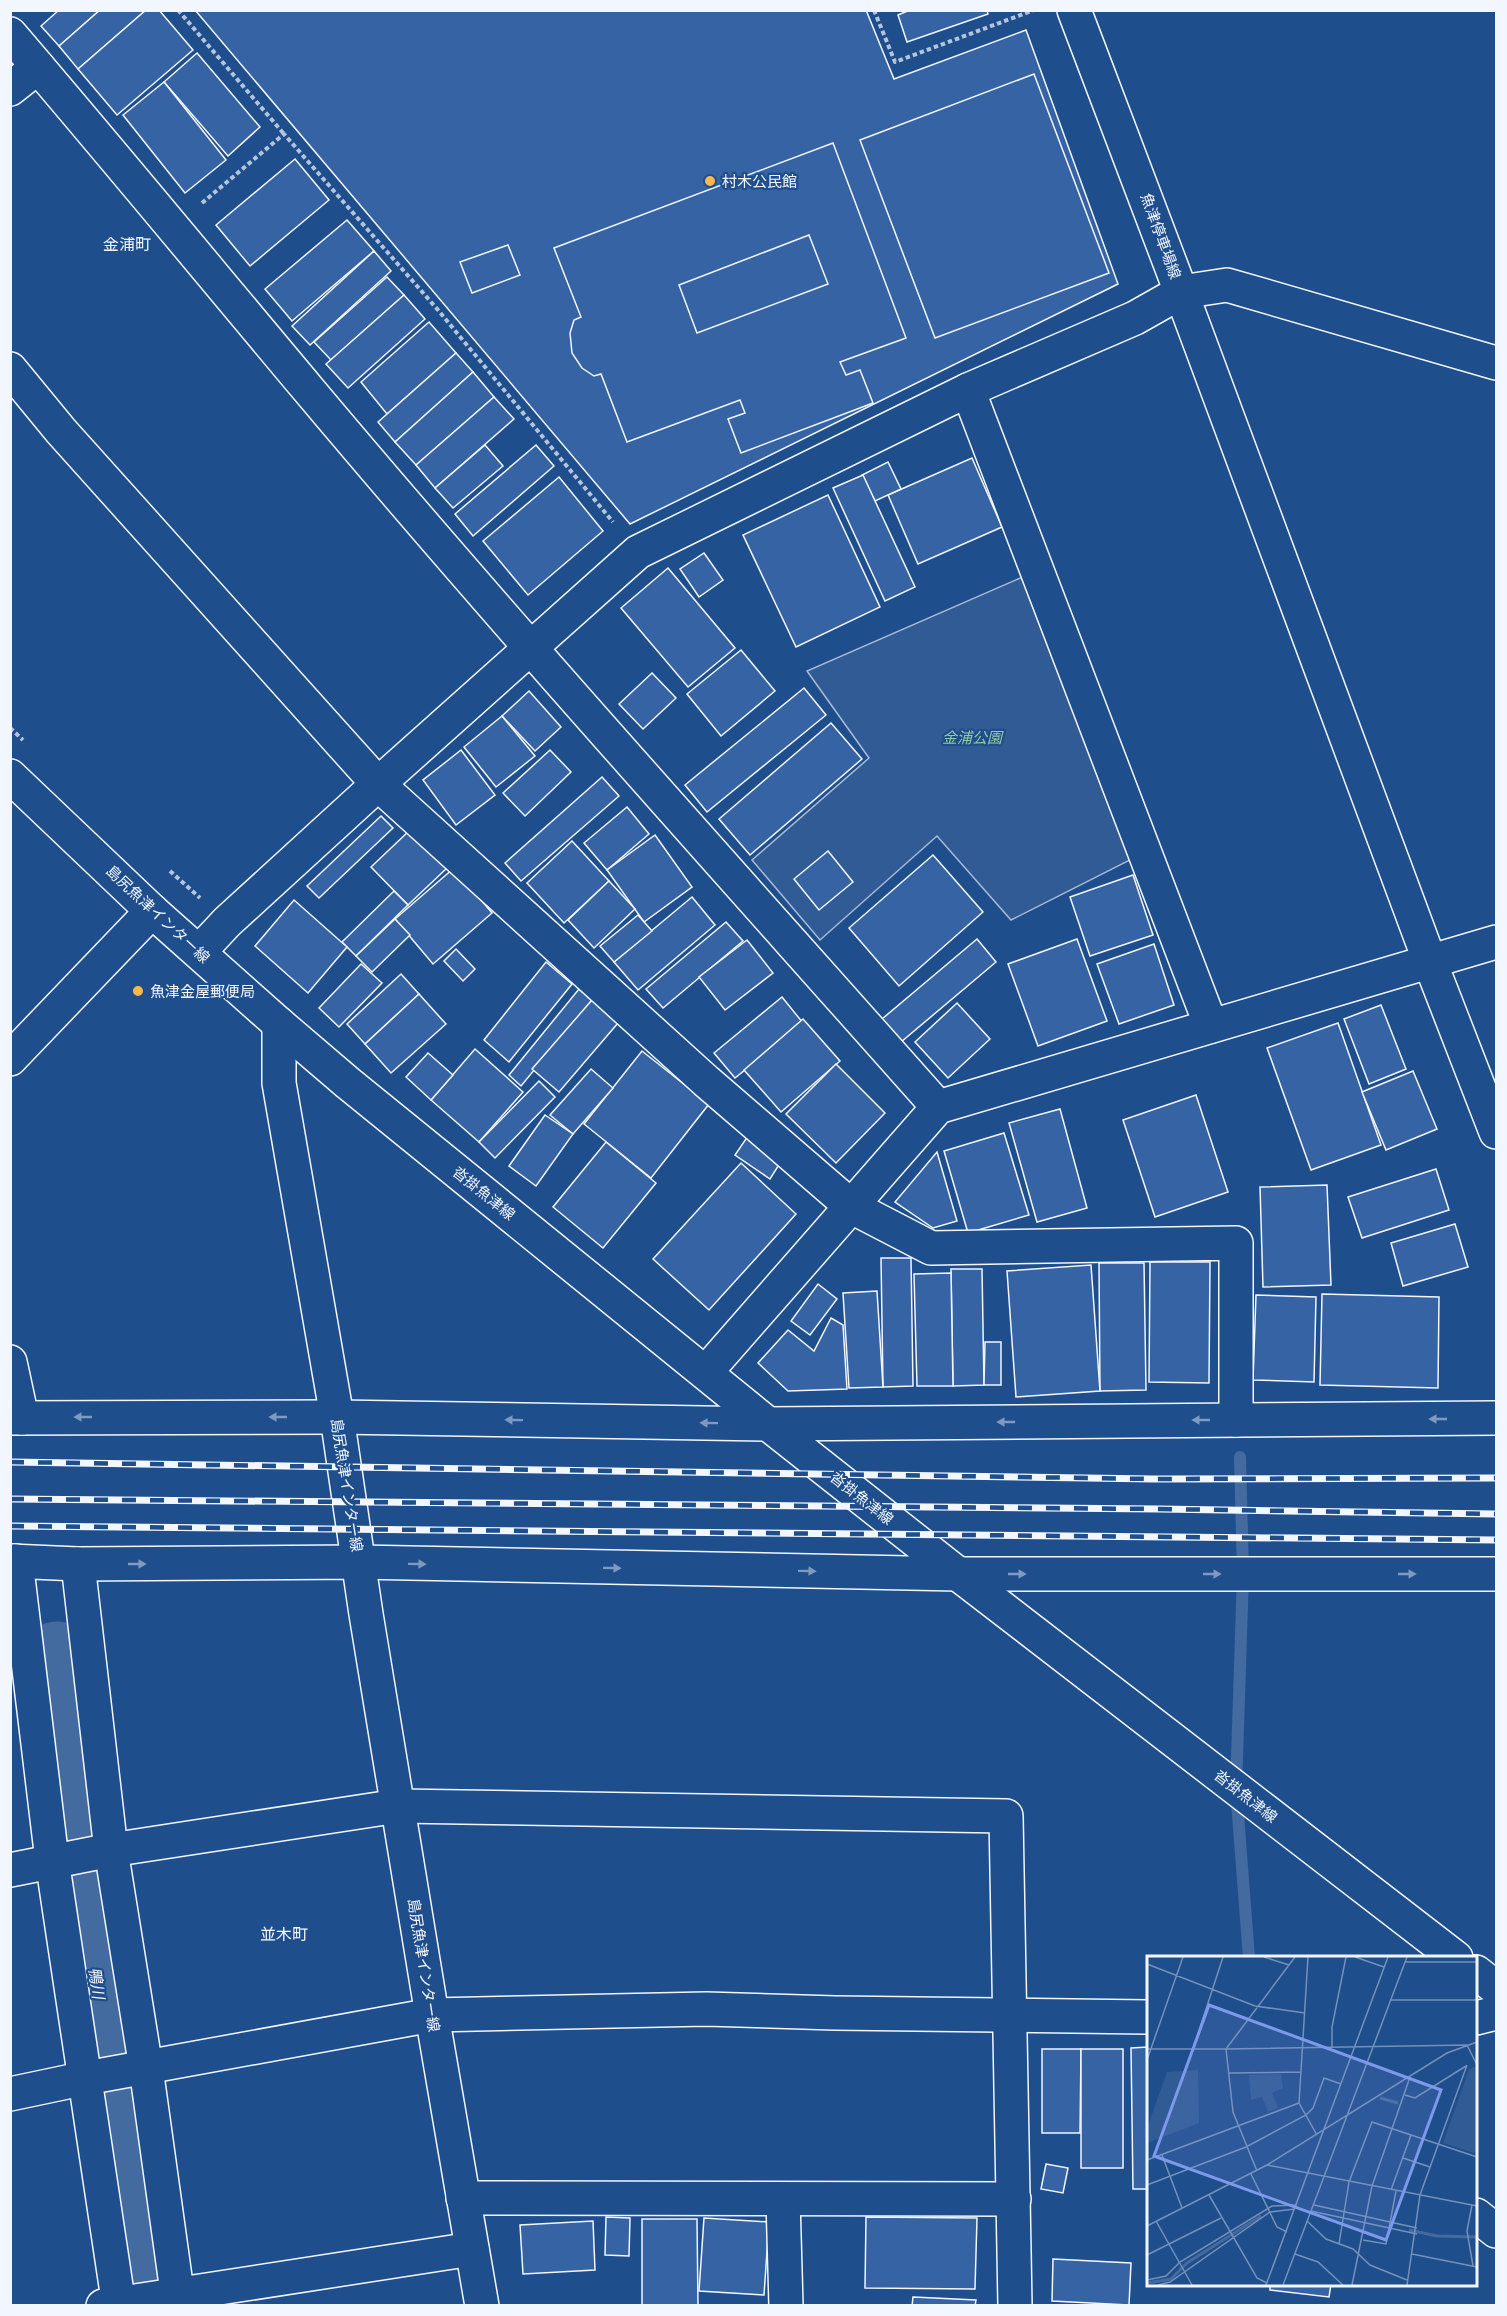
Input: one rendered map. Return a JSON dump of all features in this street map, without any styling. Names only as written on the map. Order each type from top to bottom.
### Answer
[{"type":"street","name":"魚津停車場線","points":[[1074,10],[1182,292],[1227,285],[1497,363]]},
{"type":"street","points":[[10,34],[174,226],[308,390],[531,649],[938,1107]]},
{"type":"street","points":[[10,89],[39,67]]},
{"type":"street","points":[[199,952],[227,922],[378,784],[638,552],[968,390],[1135,318],[1182,292],[1430,962],[1497,1132]]},
{"type":"street","points":[[10,369],[61,431],[378,784],[706,1081],[852,1207],[931,1248],[1236,1243],[1236,1420]]},
{"type":"street","points":[[968,390],[1211,1026]]},
{"type":"street","name":"島尻魚津インター線","points":[[10,776],[152,911],[279,1024],[279,1083],[337,1417],[358,1562],[482,2306]]},
{"type":"street","points":[[10,1059],[152,911]]},
{"type":"street","points":[[706,1372],[938,1107],[1497,942]]},
{"type":"street","name":"沓掛魚津線","points":[[279,1024],[768,1424],[958,1574],[1453,1956]]},
{"type":"street","points":[[10,1362],[16,1418],[337,1417],[768,1424],[1497,1418]]},
{"type":"street","points":[[472,2249],[178,2300],[114,2305],[58,1860],[14,1561],[78,1564],[358,1562],[958,1574],[1497,1574]]},
{"type":"street","points":[[78,1564],[106,1851],[146,2068],[178,2300]]},
{"type":"street","points":[[10,1870],[106,1851],[398,1806],[1006,1816],[1015,2306]]},
{"type":"street","points":[[1477,1973],[1497,1988]]},
{"type":"street","points":[[10,2094],[432,2015],[706,2009],[1147,2018]]},
{"type":"street","points":[[1477,2018],[1497,2013]]},
{"type":"street","points":[[464,2198],[1014,2199]]},
{"type":"street","points":[[783,2199],[786,2306]]},
{"type":"street","points":[[1477,2216],[1497,2231]]},
{"type":"path","points":[[177,10],[438,310],[638,552]]},
{"type":"path","points":[[874,10],[895,62],[1034,10]]},
{"type":"path","points":[[174,226],[284,134]]},
{"type":"shaded area","name":"金浦公園","points":[[1025,576],[1132,859],[1011,920],[937,836],[820,940],[752,860],[869,758],[807,671]]},
{"type":"building","points":[[59,10],[100,10],[59,46],[41,26]]},
{"type":"building","points":[[100,10],[146,10],[78,69],[59,46]]},
{"type":"building","points":[[146,10],[159,10],[193,50],[117,115],[78,69]]},
{"type":"building","name":"村木公民館","points":[[195,10],[866,10],[894,79],[1026,30],[1118,284],[630,524]]},
{"type":"building","points":[[910,10],[987,10],[988,14],[907,42],[898,15]]},
{"type":"building","points":[[197,53],[260,127],[228,156],[164,82]]},
{"type":"building","points":[[1034,74],[1109,273],[935,338],[860,140]]},
{"type":"building","points":[[164,82],[226,160],[185,193],[123,115]]},
{"type":"building","name":"村木公民館","points":[[833,143],[906,338],[840,362],[846,375],[860,370],[873,403],[741,453],[728,419],[745,413],[740,400],[627,442],[601,374],[594,376],[582,368],[572,353],[570,333],[574,320],[581,317],[554,248]],"holes":[[[809,235],[828,284],[697,333],[679,285]]]},
{"type":"building","points":[[295,159],[329,200],[250,266],[216,225]]},
{"type":"building","points":[[347,220],[374,251],[292,321],[265,289]]},
{"type":"building","points":[[508,245],[520,275],[472,293],[460,262]]},
{"type":"building","points":[[374,251],[391,271],[310,345],[292,326]]},
{"type":"building","points":[[387,277],[404,295],[331,360],[314,342]]},
{"type":"building","points":[[404,295],[425,319],[348,388],[326,364]]},
{"type":"building","points":[[429,322],[456,353],[387,414],[361,382]]},
{"type":"building","points":[[456,353],[473,372],[395,442],[378,422]]},
{"type":"building","points":[[473,372],[494,397],[416,465],[395,442]]},
{"type":"building","points":[[494,397],[514,419],[435,488],[416,465]]},
{"type":"building","points":[[485,445],[503,466],[453,508],[435,488]]},
{"type":"building","points":[[536,445],[554,466],[473,536],[455,514]]},
{"type":"building","points":[[972,458],[1002,527],[918,564],[888,495]]},
{"type":"building","points":[[888,462],[901,489],[875,501],[862,475]]},
{"type":"building","points":[[863,475],[915,587],[885,601],[833,488]]},
{"type":"building","points":[[559,477],[603,531],[528,595],[483,541]]},
{"type":"building","points":[[828,495],[880,607],[796,647],[743,535]]},
{"type":"building","points":[[704,553],[723,580],[699,597],[680,569]]},
{"type":"building","points":[[668,568],[735,648],[688,687],[621,608]]},
{"type":"building","points":[[741,650],[775,691],[721,736],[687,694]]},
{"type":"building","points":[[652,673],[676,698],[643,729],[619,704]]},
{"type":"building","points":[[804,688],[826,715],[707,812],[685,785]]},
{"type":"building","points":[[529,691],[561,727],[535,751],[502,716]]},
{"type":"building","points":[[502,716],[535,756],[496,787],[464,747]]},
{"type":"building","points":[[831,723],[862,759],[750,855],[719,819]]},
{"type":"building","points":[[461,750],[495,795],[456,825],[423,780]]},
{"type":"building","points":[[550,750],[571,772],[525,816],[503,793]]},
{"type":"building","points":[[602,777],[619,796],[521,881],[505,863]]},
{"type":"building","points":[[627,807],[649,834],[607,870],[584,843]]},
{"type":"building","points":[[381,816],[393,828],[319,898],[307,886]]},
{"type":"building","points":[[410,830],[447,868],[408,905],[371,867]]},
{"type":"building","points":[[655,835],[692,887],[644,922],[607,870]]},
{"type":"building","points":[[572,841],[609,881],[564,923],[527,883]]},
{"type":"building","points":[[828,851],[853,882],[819,910],[794,879]]},
{"type":"building","points":[[933,855],[983,912],[899,986],[849,928]]},
{"type":"building","points":[[454,868],[492,913],[433,964],[395,919]]},
{"type":"building","points":[[1133,875],[1153,935],[1090,956],[1070,897]]},
{"type":"building","points":[[609,881],[635,909],[594,948],[568,920]]},
{"type":"building","points":[[394,891],[408,905],[356,956],[342,942]]},
{"type":"building","points":[[692,897],[715,925],[638,990],[614,962]]},
{"type":"building","points":[[294,900],[347,947],[308,993],[255,946]]},
{"type":"building","points":[[638,915],[652,931],[614,962],[600,946]]},
{"type":"building","points":[[395,919],[410,935],[372,972],[356,956]]},
{"type":"building","points":[[726,922],[743,941],[663,1008],[646,989]]},
{"type":"building","points":[[977,939],[996,962],[901,1042],[882,1019]]},
{"type":"building","points":[[1077,939],[1107,1021],[1038,1046],[1008,964]]},
{"type":"building","points":[[747,940],[773,973],[725,1010],[699,977]]},
{"type":"building","points":[[1154,944],[1174,1005],[1119,1024],[1097,964]]},
{"type":"building","points":[[456,949],[475,969],[463,981],[444,961]]},
{"type":"building","points":[[546,962],[572,984],[509,1062],[484,1040]]},
{"type":"building","points":[[361,964],[382,983],[339,1027],[319,1008]]},
{"type":"building","points":[[401,974],[419,994],[365,1044],[347,1024]]},
{"type":"building","points":[[579,989],[592,1000],[521,1086],[509,1075]]},
{"type":"building","points":[[419,994],[446,1024],[391,1073],[365,1044]]},
{"type":"building","points":[[782,997],[803,1023],[735,1078],[714,1053]]},
{"type":"building","points":[[592,1000],[618,1023],[559,1092],[532,1069]]},
{"type":"building","points":[[957,1003],[990,1039],[948,1078],[915,1042]]},
{"type":"building","points":[[1381,1005],[1406,1069],[1369,1084],[1344,1019]]},
{"type":"building","points":[[803,1019],[840,1061],[781,1112],[744,1070]]},
{"type":"building","points":[[1338,1023],[1381,1145],[1311,1170],[1267,1048]]},
{"type":"building","points":[[475,1049],[523,1092],[479,1142],[431,1100]]},
{"type":"building","points":[[642,1051],[709,1104],[651,1178],[584,1124]]},
{"type":"building","points":[[428,1053],[453,1075],[431,1100],[406,1077]]},
{"type":"building","points":[[836,1064],[885,1113],[836,1163],[786,1114]]},
{"type":"building","points":[[591,1069],[613,1088],[573,1134],[550,1115]]},
{"type":"building","points":[[1413,1071],[1437,1129],[1386,1150],[1362,1092]]},
{"type":"building","points":[[539,1081],[555,1097],[495,1158],[479,1142]]},
{"type":"building","points":[[1196,1095],[1228,1192],[1155,1217],[1123,1120]]},
{"type":"building","points":[[1060,1109],[1087,1208],[1037,1222],[1009,1123]]},
{"type":"building","points":[[545,1115],[573,1134],[536,1186],[509,1166]]},
{"type":"building","points":[[1004,1133],[1029,1215],[968,1233],[944,1151]]},
{"type":"building","points":[[748,1136],[782,1160],[770,1179],[735,1155]]},
{"type":"building","points":[[606,1142],[656,1183],[603,1248],[553,1207]]},
{"type":"building","points":[[937,1152],[957,1221],[933,1228],[895,1202]]},
{"type":"building","points":[[741,1163],[796,1214],[709,1310],[653,1259]]},
{"type":"building","points":[[1436,1169],[1449,1210],[1362,1238],[1348,1197]]},
{"type":"building","points":[[1327,1185],[1331,1285],[1263,1287],[1260,1187]]},
{"type":"building","points":[[1455,1224],[1468,1267],[1403,1286],[1391,1243]]},
{"type":"building","points":[[881,1258],[911,1258],[913,1386],[883,1387]]},
{"type":"building","points":[[1150,1262],[1210,1262],[1209,1383],[1149,1382]]},
{"type":"building","points":[[1099,1263],[1144,1263],[1146,1390],[1100,1391]]},
{"type":"building","points":[[1091,1265],[1100,1391],[1016,1397],[1007,1271]]},
{"type":"building","points":[[951,1269],[982,1269],[984,1385],[953,1386]]},
{"type":"building","points":[[951,1273],[953,1386],[917,1386],[914,1274]]},
{"type":"building","points":[[818,1284],[837,1299],[810,1335],[791,1321]]},
{"type":"building","points":[[877,1291],[883,1387],[849,1388],[843,1293]]},
{"type":"building","points":[[1322,1294],[1439,1297],[1438,1388],[1320,1385]]},
{"type":"building","points":[[1256,1295],[1316,1297],[1314,1382],[1253,1380]]},
{"type":"building","points":[[831,1318],[843,1325],[847,1389],[788,1391],[758,1363],[788,1330],[814,1351]]},
{"type":"building","points":[[985,1342],[1001,1342],[1001,1385],[984,1385]]},
{"type":"building","points":[[1147,2047],[1147,2189],[1133,2189],[1131,2048]]},
{"type":"building","points":[[1042,2049],[1081,2049],[1080,2133],[1042,2133]]},
{"type":"building","points":[[1081,2049],[1123,2049],[1123,2168],[1081,2168]]},
{"type":"building","points":[[1046,2164],[1068,2168],[1063,2193],[1041,2189]]},
{"type":"building","points":[[606,2217],[630,2218],[629,2256],[605,2255]]},
{"type":"building","points":[[866,2217],[977,2218],[975,2289],[865,2288]]},
{"type":"building","points":[[704,2218],[769,2222],[764,2295],[699,2291]]},
{"type":"building","points":[[642,2219],[697,2219],[698,2306],[642,2306]]},
{"type":"building","points":[[593,2221],[595,2270],[523,2274],[520,2225]]},
{"type":"building","points":[[1053,2259],[1131,2263],[1129,2305],[1052,2301]]},
{"type":"building","points":[[1270,2286],[1331,2286],[1329,2297],[1270,2290]]},
{"type":"building","points":[[913,2297],[976,2300],[975,2306],[912,2306]]},
{"type":"waterway","points":[[1240,1457],[1243,1574],[1236,1789],[1249,1956]]},
{"type":"waterway","name":"鴨川","points":[[57,1659],[89,1932],[144,2306]]},
{"type":"railway","points":[[10,1462],[1155,1479],[1496,1478]]},
{"type":"railway","points":[[10,1499],[1496,1514]]},
{"type":"railway","points":[[10,1526],[1496,1540]]},
{"type":"place","name":"村木公民館","points":[[710,181]]},
{"type":"place","name":"魚津金屋郵便局","points":[[138,991]]},
{"type":"district","name":"金浦町","points":[[127,244]]},
{"type":"district","name":"並木町","points":[[284,1934]]}]
